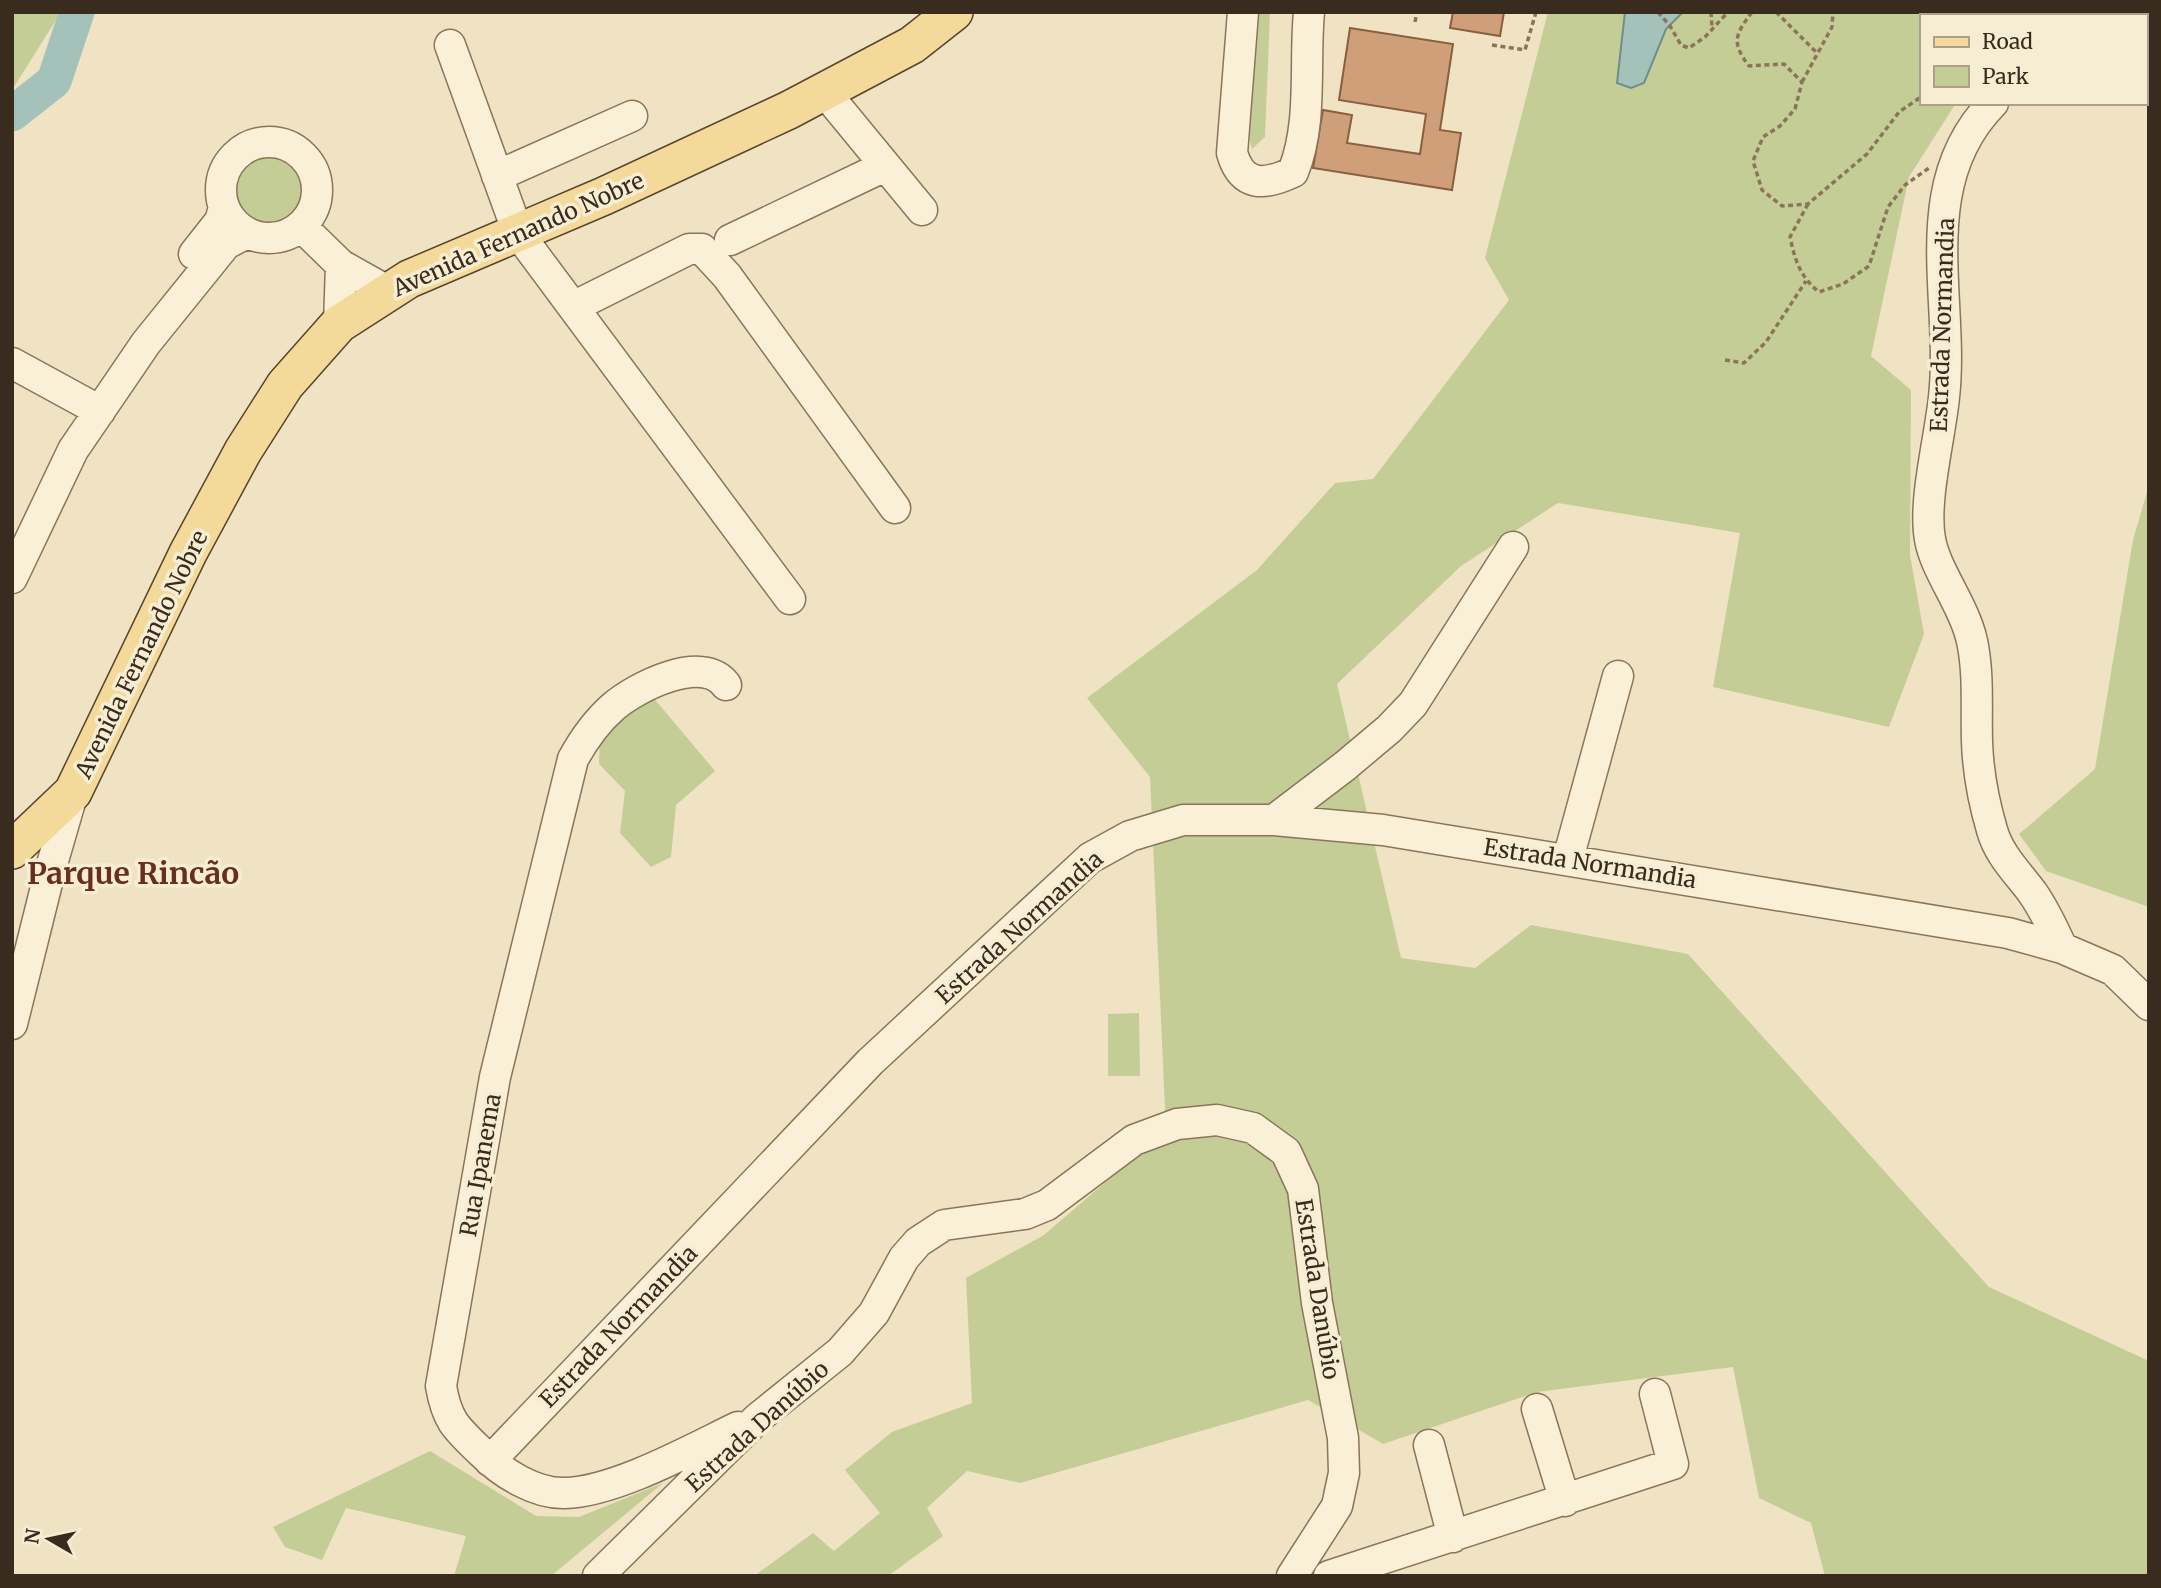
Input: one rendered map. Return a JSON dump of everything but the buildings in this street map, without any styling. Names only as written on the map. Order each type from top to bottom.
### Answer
[{"type":"main road","name":"Avenida Fernando Nobre","points":[[12,850],[73,792],[188,553],[243,451],[285,385],[339,324],[409,279],[604,196],[824,91],[912,45],[954,12]]},
{"type":"street","points":[[1243,12],[1232,153],[1237,170],[1259,182],[1280,179],[1293,172],[1298,160],[1307,82],[1305,47],[1309,12]]},
{"type":"street","points":[[450,45],[518,233],[575,306],[790,599]]},
{"type":"street","points":[[824,91],[922,210]]},
{"type":"street","name":"Estrada Normandia","points":[[1992,105],[1961,147],[1942,228],[1940,270],[1945,339],[1944,394],[1931,497],[1930,541],[1962,607],[1972,641],[1977,674],[1977,745],[1993,834],[2007,861],[2045,914],[2062,948]]},
{"type":"street","points":[[498,176],[632,116]]},
{"type":"street","points":[[12,578],[92,406],[131,332],[220,221],[224,208],[221,185],[224,173],[237,154],[257,143],[280,143],[301,153],[314,172],[317,184],[315,207],[302,226],[292,233],[270,239],[247,233],[237,227],[224,208]]},
{"type":"street","points":[[730,240],[885,166]]},
{"type":"street","points":[[302,226],[341,265],[389,292]]},
{"type":"street","points":[[12,536],[58,441],[146,343],[226,244],[247,233]]},
{"type":"street","points":[[575,306],[689,249],[702,249],[727,276],[895,508]]},
{"type":"street","points":[[339,324],[341,265]]},
{"type":"street","points":[[12,363],[92,406]]},
{"type":"street","points":[[1274,820],[1345,766],[1413,704],[1513,547]]},
{"type":"street","name":"Rua Ipanema","points":[[726,685],[722,679],[696,671],[673,675],[635,691],[588,733],[573,759],[495,1077],[441,1387],[445,1412],[459,1431],[490,1461],[534,1488],[564,1493],[596,1489],[758,1418]]},
{"type":"street","points":[[1569,859],[1618,676]]},
{"type":"street","points":[[12,1024],[50,871],[73,792]]},
{"type":"street","name":"Estrada Normandia","points":[[490,1461],[870,1062],[1090,858],[1130,836],[1183,820],[1274,820],[1383,830],[2008,933],[2062,948],[2113,970],[2149,1005]]},
{"type":"street","name":"Estrada Danúbio","points":[[597,1576],[758,1418],[839,1352],[874,1312],[904,1258],[918,1242],[944,1225],[1025,1214],[1047,1205],[1078,1185],[1115,1153],[1154,1131],[1177,1124],[1217,1120],[1253,1128],[1286,1152],[1303,1189],[1317,1303],[1343,1438],[1344,1473],[1337,1506],[1292,1576]]},
{"type":"street","points":[[1329,1576],[1673,1464],[1655,1394]]},
{"type":"street","points":[[1537,1409],[1565,1501]]},
{"type":"street","points":[[1429,1445],[1453,1536]]},
{"type":"path","points":[[1415,22],[1417,12]]},
{"type":"path","points":[[1492,45],[1525,50],[1536,12]]},
{"type":"path","points":[[1658,12],[1681,45],[1689,48],[1728,12]]},
{"type":"path","points":[[1711,12],[1712,29]]},
{"type":"path","points":[[1752,12],[1736,36],[1736,47],[1749,66],[1784,64],[1802,82]]},
{"type":"path","points":[[1776,12],[1816,52]]},
{"type":"path","points":[[1808,204],[1782,206],[1762,190],[1752,161],[1763,137],[1780,126],[1795,109],[1802,82],[1832,27],[1833,12]]},
{"type":"path","points":[[1920,98],[1899,112],[1867,154],[1808,204],[1790,237],[1795,260],[1806,281],[1819,292],[1843,284],[1869,266],[1888,207],[1905,185],[1961,147]]},
{"type":"path","points":[[1725,360],[1744,363],[1766,342],[1806,281]]},
{"type":"green space","points":[[12,12],[61,12],[12,90]]},
{"type":"green space","points":[[1253,12],[1270,12],[1265,137],[1252,149],[1248,134]]},
{"type":"green space","points":[[1548,12],[2149,12],[2149,19],[2147,14],[1920,14],[1920,105],[1955,105],[1909,177],[1871,356],[1911,390],[1910,555],[1924,634],[1889,727],[1713,687],[1740,533],[1558,503],[1461,566],[1337,684],[1401,958],[1475,968],[1531,925],[1688,954],[1989,1287],[2149,1361],[2149,1576],[1825,1576],[1811,1523],[1759,1498],[1733,1367],[1537,1392],[1383,1444],[1308,1400],[1020,1483],[967,1471],[927,1508],[943,1536],[888,1576],[754,1576],[813,1533],[834,1551],[880,1513],[845,1470],[892,1432],[972,1403],[966,1278],[1044,1235],[1166,1130],[1150,777],[1087,698],[1257,570],[1335,483],[1373,479],[1509,300],[1485,258]]},
{"type":"green space","points":[[269,155],[294,165],[304,190],[294,215],[269,225],[244,215],[234,190],[244,165]]},
{"type":"green space","points":[[2149,485],[2149,907],[2046,871],[2019,834],[2095,769],[2133,540]]},
{"type":"green space","points":[[652,696],[715,771],[676,805],[671,857],[651,867],[620,833],[625,791],[599,764],[600,731]]},
{"type":"green space","points":[[1139,1013],[1140,1076],[1108,1076],[1108,1014]]},
{"type":"green space","points":[[430,1451],[536,1516],[579,1517],[663,1483],[551,1576],[454,1576],[466,1536],[346,1508],[322,1560],[285,1547],[273,1527]]},
{"type":"water","points":[[1625,12],[1683,12],[1666,29],[1644,83],[1631,88],[1617,83]]},
{"type":"waterway","points":[[12,114],[54,81],[77,12]]},
{"type":"district","name":"Parque Rincão","points":[[133,873]]}]
